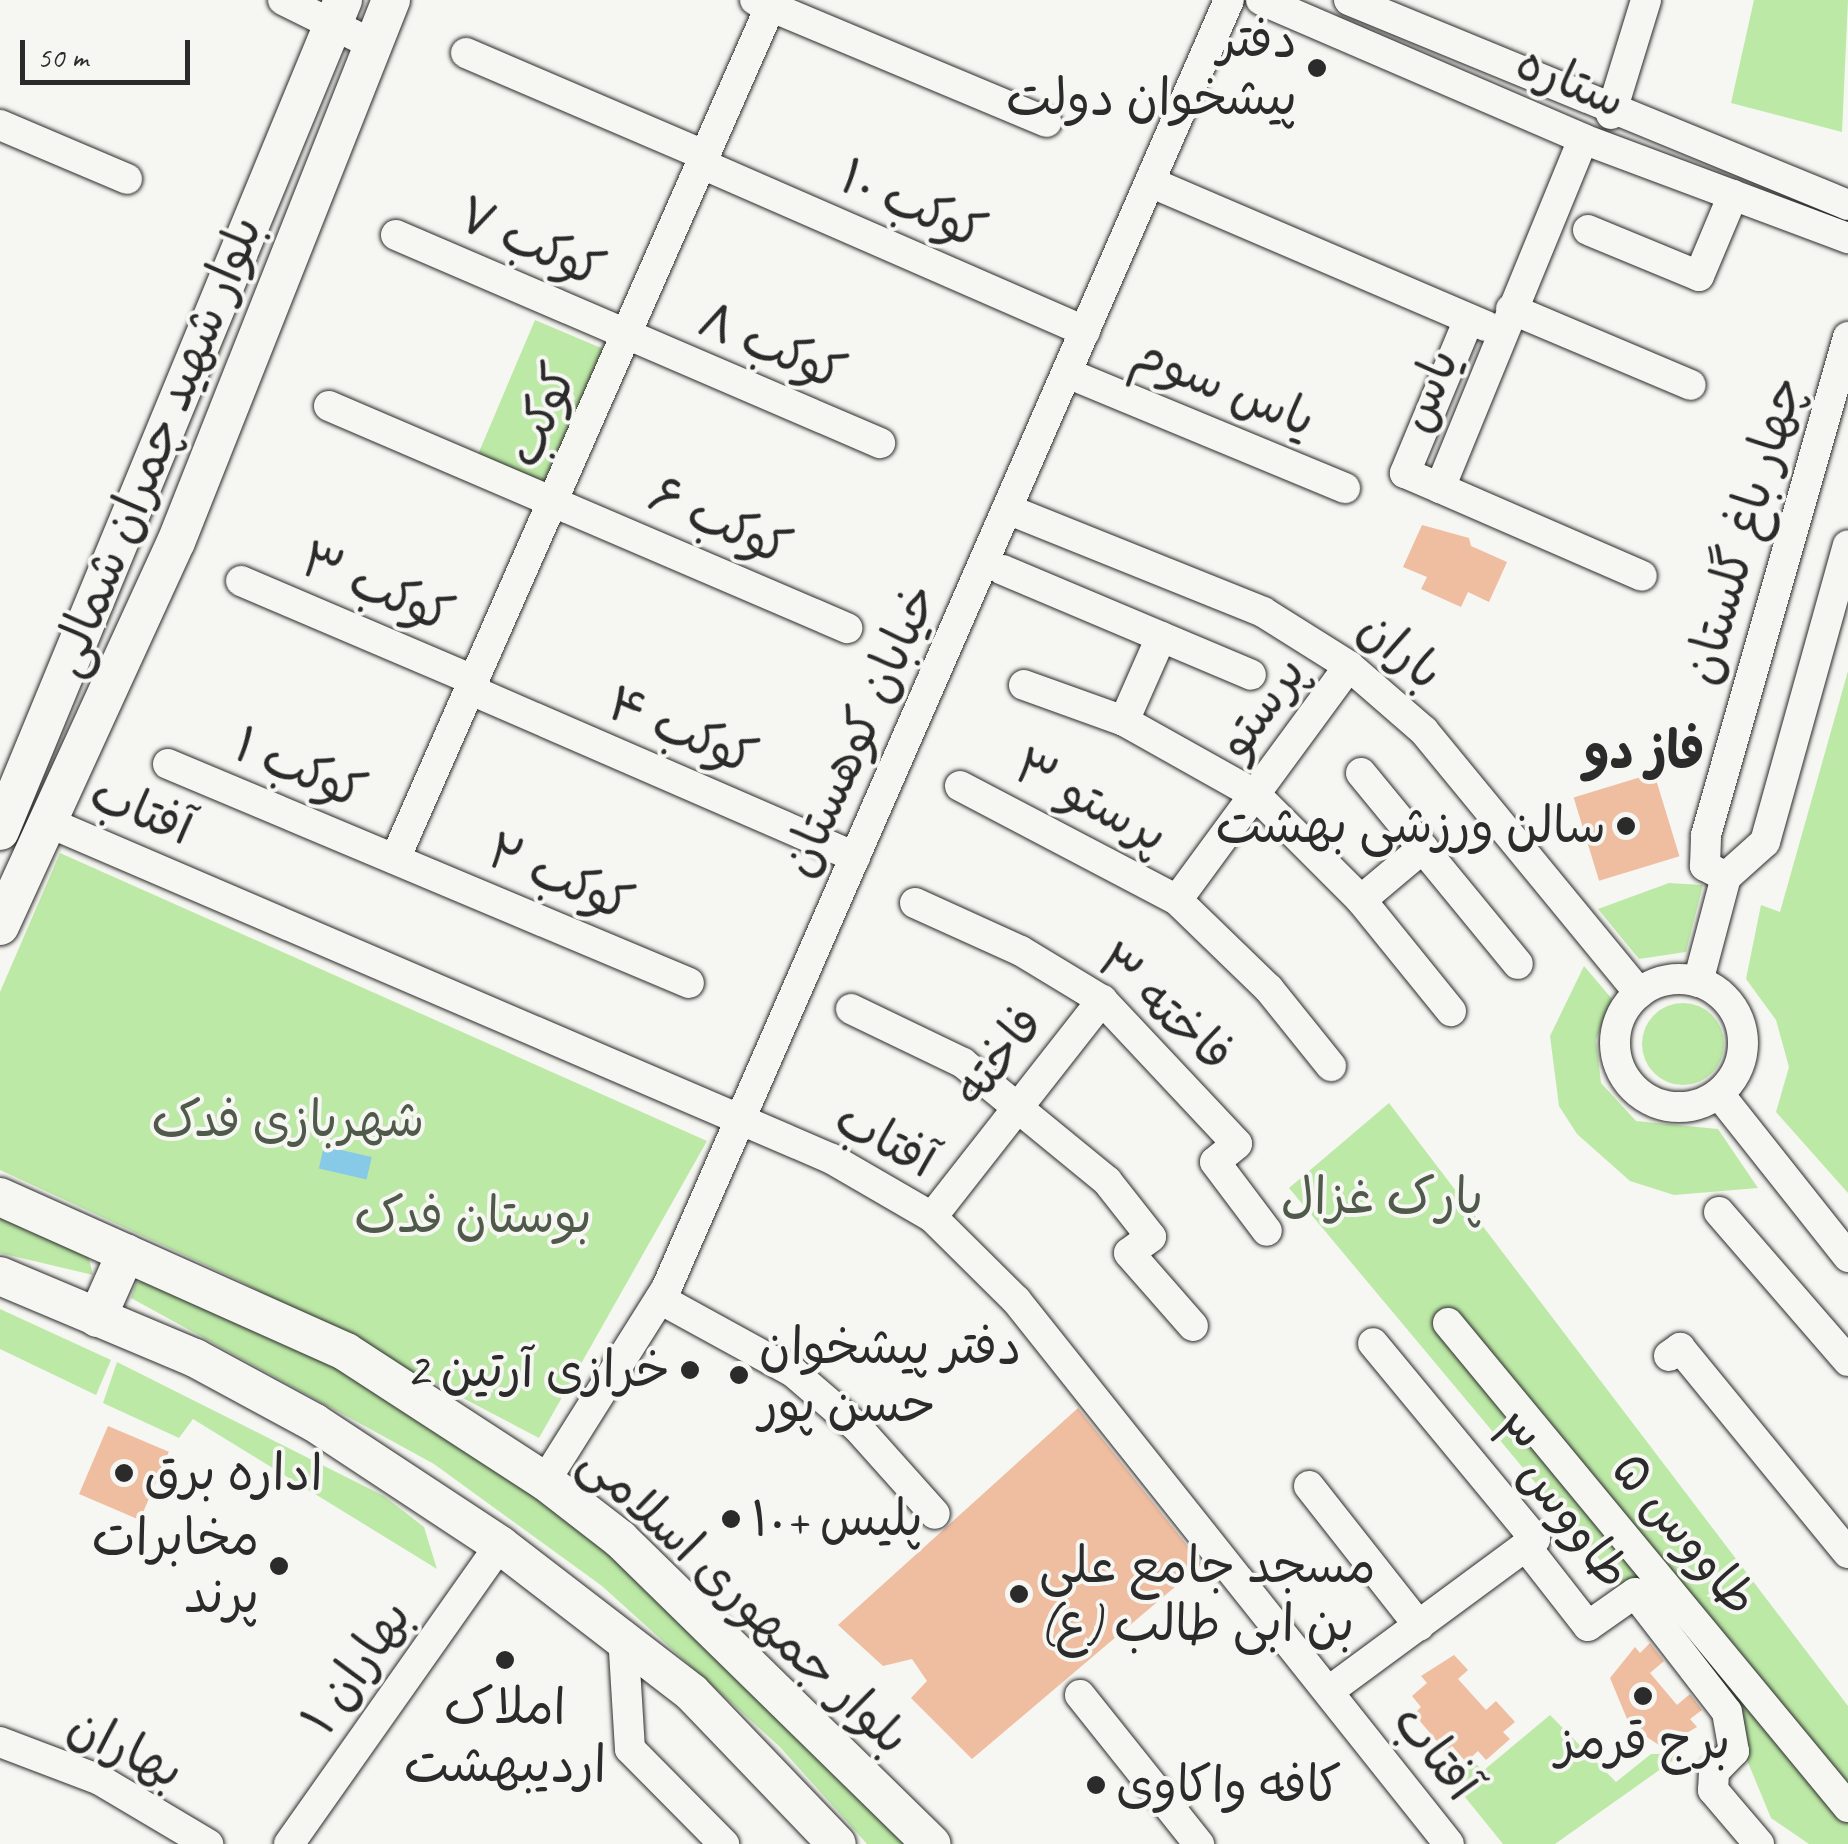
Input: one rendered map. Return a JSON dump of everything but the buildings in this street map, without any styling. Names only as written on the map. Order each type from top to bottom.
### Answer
[{"type":"main road","name":"بلوار شهید چمران شمالی","points":[[0,926],[176,542],[392,0]]},
{"type":"main road","name":"بلوار شهید چمران شمالی","points":[[0,831],[338,12]]},
{"type":"main road","name":"بلوار جمهوری اسلامی","points":[[0,1198],[346,1352],[545,1481],[620,1539],[932,1844]]},
{"type":"main road","points":[[97,1318],[126,1253]]},
{"type":"main road","points":[[0,1276],[195,1358],[316,1423],[500,1545],[623,1635],[692,1693],[837,1844]]},
{"type":"street","points":[[282,0],[338,12],[372,44]]},
{"type":"street","name":"خیابان کوهستان","points":[[545,1481],[660,1299],[741,1124],[1229,0]]},
{"type":"street","name":"ستاره","points":[[1261,0],[1583,138],[1848,238]]},
{"type":"street","name":"ستاره","points":[[1349,0],[1611,114],[1848,205]]},
{"type":"street","points":[[1611,114],[1646,0]]},
{"type":"street","points":[[762,3],[1047,122]]},
{"type":"street","name":"کوکب","points":[[395,859],[704,160],[762,3]]},
{"type":"street","name":"کوکب ۱۰","points":[[466,53],[1086,331]]},
{"type":"street","points":[[0,125],[127,179]]},
{"type":"street","name":"یاس","points":[[1469,319],[1405,473],[1440,488],[1583,138]]},
{"type":"street","points":[[1150,182],[1469,319],[1507,321],[1691,385]]},
{"type":"street","points":[[1588,230],[1699,276],[1733,195]]},
{"type":"street","name":"کوکب ۷","points":[[396,235],[627,336]]},
{"type":"street","name":"کوکب ۸","points":[[627,336],[880,443]]},
{"type":"street","name":"چهار باغ گلستان","points":[[1698,982],[1716,871],[1729,749],[1848,337]]},
{"type":"street","name":"یاس سوم","points":[[1067,373],[1346,488]]},
{"type":"street","name":"کوکب ۶","points":[[329,406],[846,628]]},
{"type":"street","points":[[1440,488],[1642,576]]},
{"type":"street","name":"باران","points":[[1007,509],[1263,612],[1350,666],[1424,730],[1639,993]]},
{"type":"street","points":[[1716,871],[1765,842],[1848,545]]},
{"type":"street","points":[[1003,570],[1251,674]]},
{"type":"street","name":"کوکب ۳","points":[[242,581],[473,686]]},
{"type":"street","points":[[1124,721],[1161,637]]},
{"type":"street","name":"پرستو","points":[[1177,900],[1350,666]]},
{"type":"street","points":[[1024,684],[1124,721],[1256,796],[1361,900],[1451,1012]]},
{"type":"street","name":"کوکب ۴","points":[[473,686],[855,856]]},
{"type":"street","name":"کوکب ۱","points":[[168,764],[395,859]]},
{"type":"street","points":[[1361,772],[1518,964]]},
{"type":"street","name":"پرستو ۳","points":[[960,786],[1177,900],[1269,989],[1330,1066]]},
{"type":"street","name":"آفتاب","points":[[50,823],[351,947],[741,1124],[832,1160],[932,1217],[1016,1300],[1449,1844]]},
{"type":"street","points":[[1361,900],[1423,848]]},
{"type":"street","name":"کوکب ۲","points":[[395,859],[688,984]]},
{"type":"street","name":"فاخته ۳","points":[[915,903],[1021,950],[1102,1000],[1237,1144],[1215,1162],[1268,1231]]},
{"type":"street","points":[[1660,982],[1698,982],[1727,1000],[1740,1020],[1744,1048],[1719,1094],[1682,1108],[1660,1105],[1626,1080],[1615,1036],[1639,993],[1660,982]]},
{"type":"street","name":"فاخته","points":[[932,1217],[1102,1000]]},
{"type":"street","points":[[851,1009],[962,1063],[1022,1104],[1107,1181],[1151,1236],[1130,1254],[1193,1326]]},
{"type":"street","points":[[1719,1094],[1848,1257]]},
{"type":"street","points":[[1719,1212],[1848,1361]]},
{"type":"street","points":[[660,1299],[793,1372],[858,1428],[935,1514]]},
{"type":"street","name":"طاووس ۵","points":[[1448,1323],[1848,1807]]},
{"type":"street","name":"طاووس ۳","points":[[1373,1343],[1535,1539],[1526,1548],[1588,1626],[1635,1592],[1727,1712],[1734,1750],[1714,1772],[1713,1790],[1759,1844]]},
{"type":"street","points":[[1668,1356],[1680,1348],[1848,1552]]},
{"type":"street","points":[[1309,1486],[1419,1626]]},
{"type":"street","name":"بهاران ۱","points":[[289,1844],[500,1545]]},
{"type":"street","points":[[1329,1692],[1526,1548]]},
{"type":"street","points":[[623,1635],[630,1749],[724,1844]]},
{"type":"street","points":[[1080,1695],[1199,1844]]},
{"type":"street","name":"بهاران","points":[[0,1742],[100,1780],[208,1844]]},
{"type":"green space","points":[[1754,0],[1848,0],[1842,132],[1731,103]]},
{"type":"green space","points":[[535,320],[610,352],[552,489],[477,457]]},
{"type":"green space","points":[[1848,671],[1848,1193],[1776,1112],[1789,1067],[1776,1020],[1746,979],[1761,905],[1780,912]]},
{"type":"green space","name":"بوستان فدک","points":[[60,853],[707,1141],[539,1438],[238,1280],[0,1170],[0,992]]},
{"type":"green space","points":[[1669,883],[1703,885],[1686,952],[1639,959],[1598,909]]},
{"type":"green space","points":[[1584,966],[1612,999],[1596,1040],[1601,1083],[1636,1121],[1718,1129],[1758,1188],[1674,1195],[1630,1181],[1577,1134],[1559,1106],[1550,1036]]},
{"type":"green space","points":[[1683,1003],[1699,1006],[1712,1015],[1721,1028],[1721,1060],[1712,1073],[1699,1082],[1683,1085],[1667,1082],[1654,1073],[1645,1060],[1642,1044],[1645,1028],[1654,1015],[1667,1006]]},
{"type":"green space","name":"پارک غزال","points":[[1389,1103],[1848,1706],[1848,1844],[1809,1844],[1771,1818],[1727,1712],[1289,1188]]},
{"type":"green space","points":[[0,1209],[25,1230],[88,1255],[93,1275],[0,1253]]},
{"type":"green space","points":[[149,1279],[347,1373],[537,1489],[699,1634],[912,1844],[867,1844],[779,1746],[602,1586],[434,1464],[131,1298],[136,1283]]},
{"type":"green space","points":[[0,1309],[111,1360],[96,1395],[0,1349]]},
{"type":"green space","points":[[117,1362],[384,1496],[424,1527],[437,1569],[193,1419],[179,1438],[103,1403]]},
{"type":"green space","points":[[1550,1715],[1616,1782],[1651,1754],[1682,1754],[1555,1844],[1503,1844],[1452,1781],[1474,1763],[1484,1770]]},
{"type":"water","points":[[324,1146],[372,1157],[367,1179],[319,1168]]},
{"type":"place","name":"دفتر پیشخوان دولت","points":[[1317,68]]},
{"type":"place","name":"سالن ورزشی بهشت","points":[[1626,826]]},
{"type":"place","name":"خرازی آرتین 2","points":[[690,1370]]},
{"type":"place","name":"دفتر پیشخوان حسن پور","points":[[739,1375]]},
{"type":"place","name":"اداره برق","points":[[124,1473]]},
{"type":"place","name":"پلیس +۱۰","points":[[731,1519]]},
{"type":"place","name":"مخابرات پرند","points":[[279,1566]]},
{"type":"place","name":"مسجد جامع علی بن ابی طالب (ع)","points":[[1019,1594]]},
{"type":"place","name":"املاک اردیبهشت","points":[[505,1660]]},
{"type":"place","name":"برج قرمز","points":[[1643,1696]]},
{"type":"place","name":"کافه واکاوی","points":[[1096,1785]]},
{"type":"district","name":"فاز دو","points":[[1644,752]]},
{"type":"park label","name":"شهربازی فدک","points":[[288,1120]]}]
